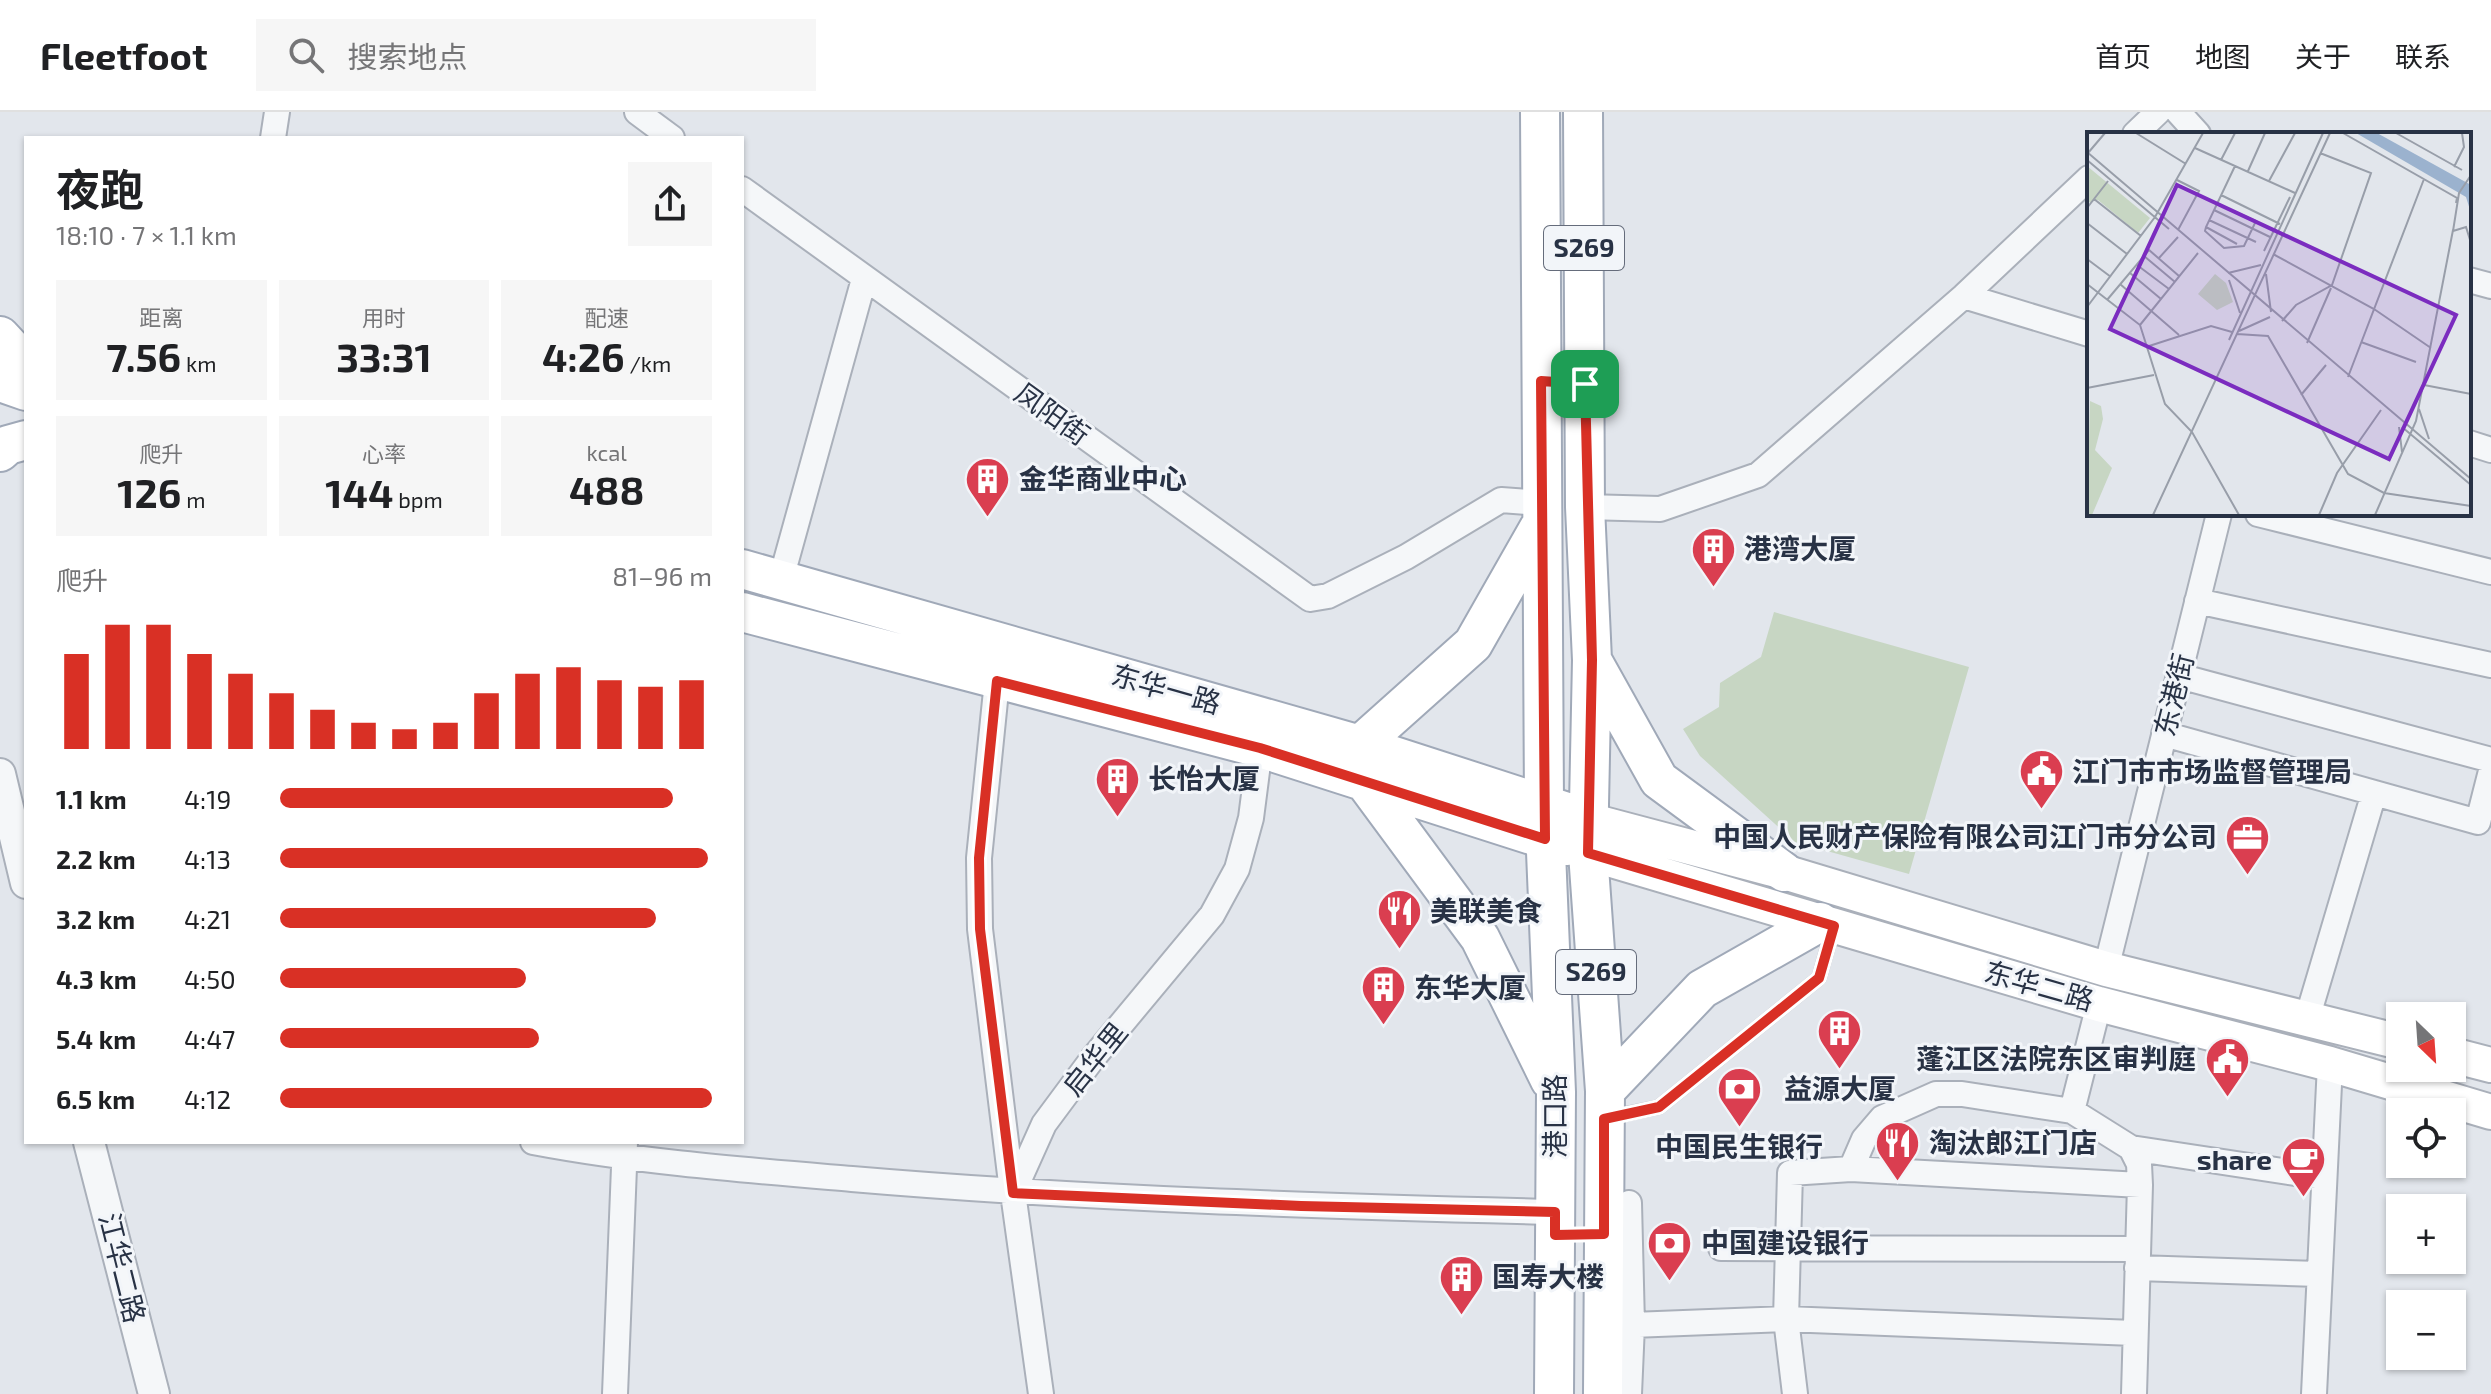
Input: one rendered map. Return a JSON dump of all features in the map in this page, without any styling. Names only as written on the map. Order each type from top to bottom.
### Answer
[{"type":"main road","name":"港口路","points":[[1540,112],[1545,821],[1556,1092],[1554,1394]]},
{"type":"main road","name":"S269","points":[[1583,112],[1585,507],[1592,660],[1588,836]]},
{"type":"main road","points":[[0,336],[24,362]]},
{"type":"main road","points":[[1541,381],[1585,384]]},
{"type":"main road","points":[[0,382],[24,390]]},
{"type":"main road","points":[[0,423],[24,428]]},
{"type":"main road","points":[[0,452],[8,445],[24,441]]},
{"type":"main road","points":[[1541,514],[1473,644],[1362,763],[1480,938],[1556,1092]]},
{"type":"main road","name":"东华一路","points":[[744,570],[1588,836]]},
{"type":"main road","name":"东华一路","points":[[744,613],[1260,748],[1362,763]]},
{"type":"main road","points":[[1592,660],[1659,780],[1784,872]]},
{"type":"main road","name":"港口路","points":[[1588,836],[1604,1105],[1603,1394]]},
{"type":"main road","name":"东华二路","points":[[1588,836],[1784,872],[2106,969],[2386,1039]]},
{"type":"main road","name":"东华二路","points":[[1588,836],[1827,924],[2099,1004],[2330,1064],[2491,1112]]},
{"type":"main road","points":[[1604,1105],[1702,989],[1827,924]]},
{"type":"main road","points":[[2466,1059],[2491,1065]]},
{"type":"main road","points":[[1604,1157],[1629,1203]]},
{"type":"main road","points":[[1555,1223],[1604,1234]]},
{"type":"street","points":[[273,136],[277,112]]},
{"type":"street","points":[[637,112],[669,136]]},
{"type":"street","points":[[2137,132],[2158,112]]},
{"type":"street","points":[[2178,112],[2196,132]]},
{"type":"street","points":[[1585,507],[1660,509],[1758,475],[1964,296],[2087,180]]},
{"type":"street","name":"凤阳街","points":[[744,190],[1310,599],[1328,596],[1406,557],[1501,500],[1541,514]]},
{"type":"street","points":[[781,579],[864,279]]},
{"type":"street","points":[[2471,281],[2491,286]]},
{"type":"street","points":[[1964,296],[2087,333]]},
{"type":"street","points":[[2471,444],[2491,450]]},
{"type":"street","name":"东港街","points":[[2106,969],[2218,516]]},
{"type":"street","points":[[2266,516],[2491,572]]},
{"type":"street","points":[[2197,601],[2491,665]]},
{"type":"street","points":[[2179,676],[2491,760]]},
{"type":"street","points":[[997,681],[979,858],[980,929],[1041,1394]]},
{"type":"street","points":[[2164,734],[2484,823],[2491,771]]},
{"type":"street","name":"启华里","points":[[1013,1193],[1044,1124],[1093,1058],[1212,915],[1237,869],[1251,818],[1260,748]]},
{"type":"street","points":[[0,774],[24,875]]},
{"type":"street","points":[[2307,1019],[2374,793]]},
{"type":"street","points":[[2072,1111],[2099,1004]]},
{"type":"street","points":[[2314,1394],[2322,1177],[2330,1064]]},
{"type":"street","points":[[1851,1169],[1864,1139],[1882,1118],[1936,1094],[1962,1094],[2072,1111],[2131,1148],[2322,1177]]},
{"type":"street","name":"江华二路","points":[[90,1144],[154,1394]]},
{"type":"street","points":[[554,1144],[1013,1193],[1301,1206],[1555,1223]]},
{"type":"street","points":[[2117,1394],[2134,1394],[2140,1185],[2139,1164],[2131,1148]]},
{"type":"street","points":[[615,1394],[626,1151]]},
{"type":"street","points":[[1795,1394],[1786,1319],[1790,1173],[1851,1169],[2140,1185]]},
{"type":"street","points":[[1629,1203],[1632,1325],[1629,1394]]},
{"type":"street","points":[[1721,1248],[2137,1259],[2319,1274]]},
{"type":"street","points":[[1632,1325],[1786,1319],[2134,1333]]},
{"type":"lane","points":[[1604,1105],[1659,1107],[1819,978],[1827,924]]},
{"type":"green space","points":[[1774,612],[1969,667],[1909,874],[1795,842],[1700,756],[1683,729],[1719,707],[1720,683],[1761,657]]},
{"type":"place","name":"金华商业中心","points":[[988,518]]},
{"type":"place","name":"港湾大厦","points":[[1713,588]]},
{"type":"place","name":"江门市市场监督管理局","points":[[2041,811]]},
{"type":"place","name":"长怡大厦","points":[[1117,818]]},
{"type":"place","name":"中国人民财产保险有限公司江门市分公司","points":[[2248,876]]},
{"type":"place","name":"美联美食","points":[[1399,950]]},
{"type":"place","name":"东华大厦","points":[[1383,1027]]},
{"type":"place","name":"益源大厦","points":[[1840,1071]]},
{"type":"place","name":"蓬江区法院东区审判庭","points":[[2227,1098]]},
{"type":"place","name":"中国民生银行","points":[[1739,1129]]},
{"type":"place","name":"淘汰郎江门店","points":[[1898,1182]]},
{"type":"place","name":"share","points":[[2303,1199]]},
{"type":"place","name":"中国建设银行","points":[[1670,1282]]},
{"type":"place","name":"国寿大楼","points":[[1461,1316]]},
{"type":"route","points":[[1541,381],[1585,384],[1585,507],[1592,660],[1588,853],[1834,926],[1819,978],[1659,1107],[1604,1119],[1604,1234],[1555,1235],[1555,1212],[1301,1206],[1013,1193],[980,929],[979,858],[997,681],[1260,748],[1545,839],[1541,381]]}]
